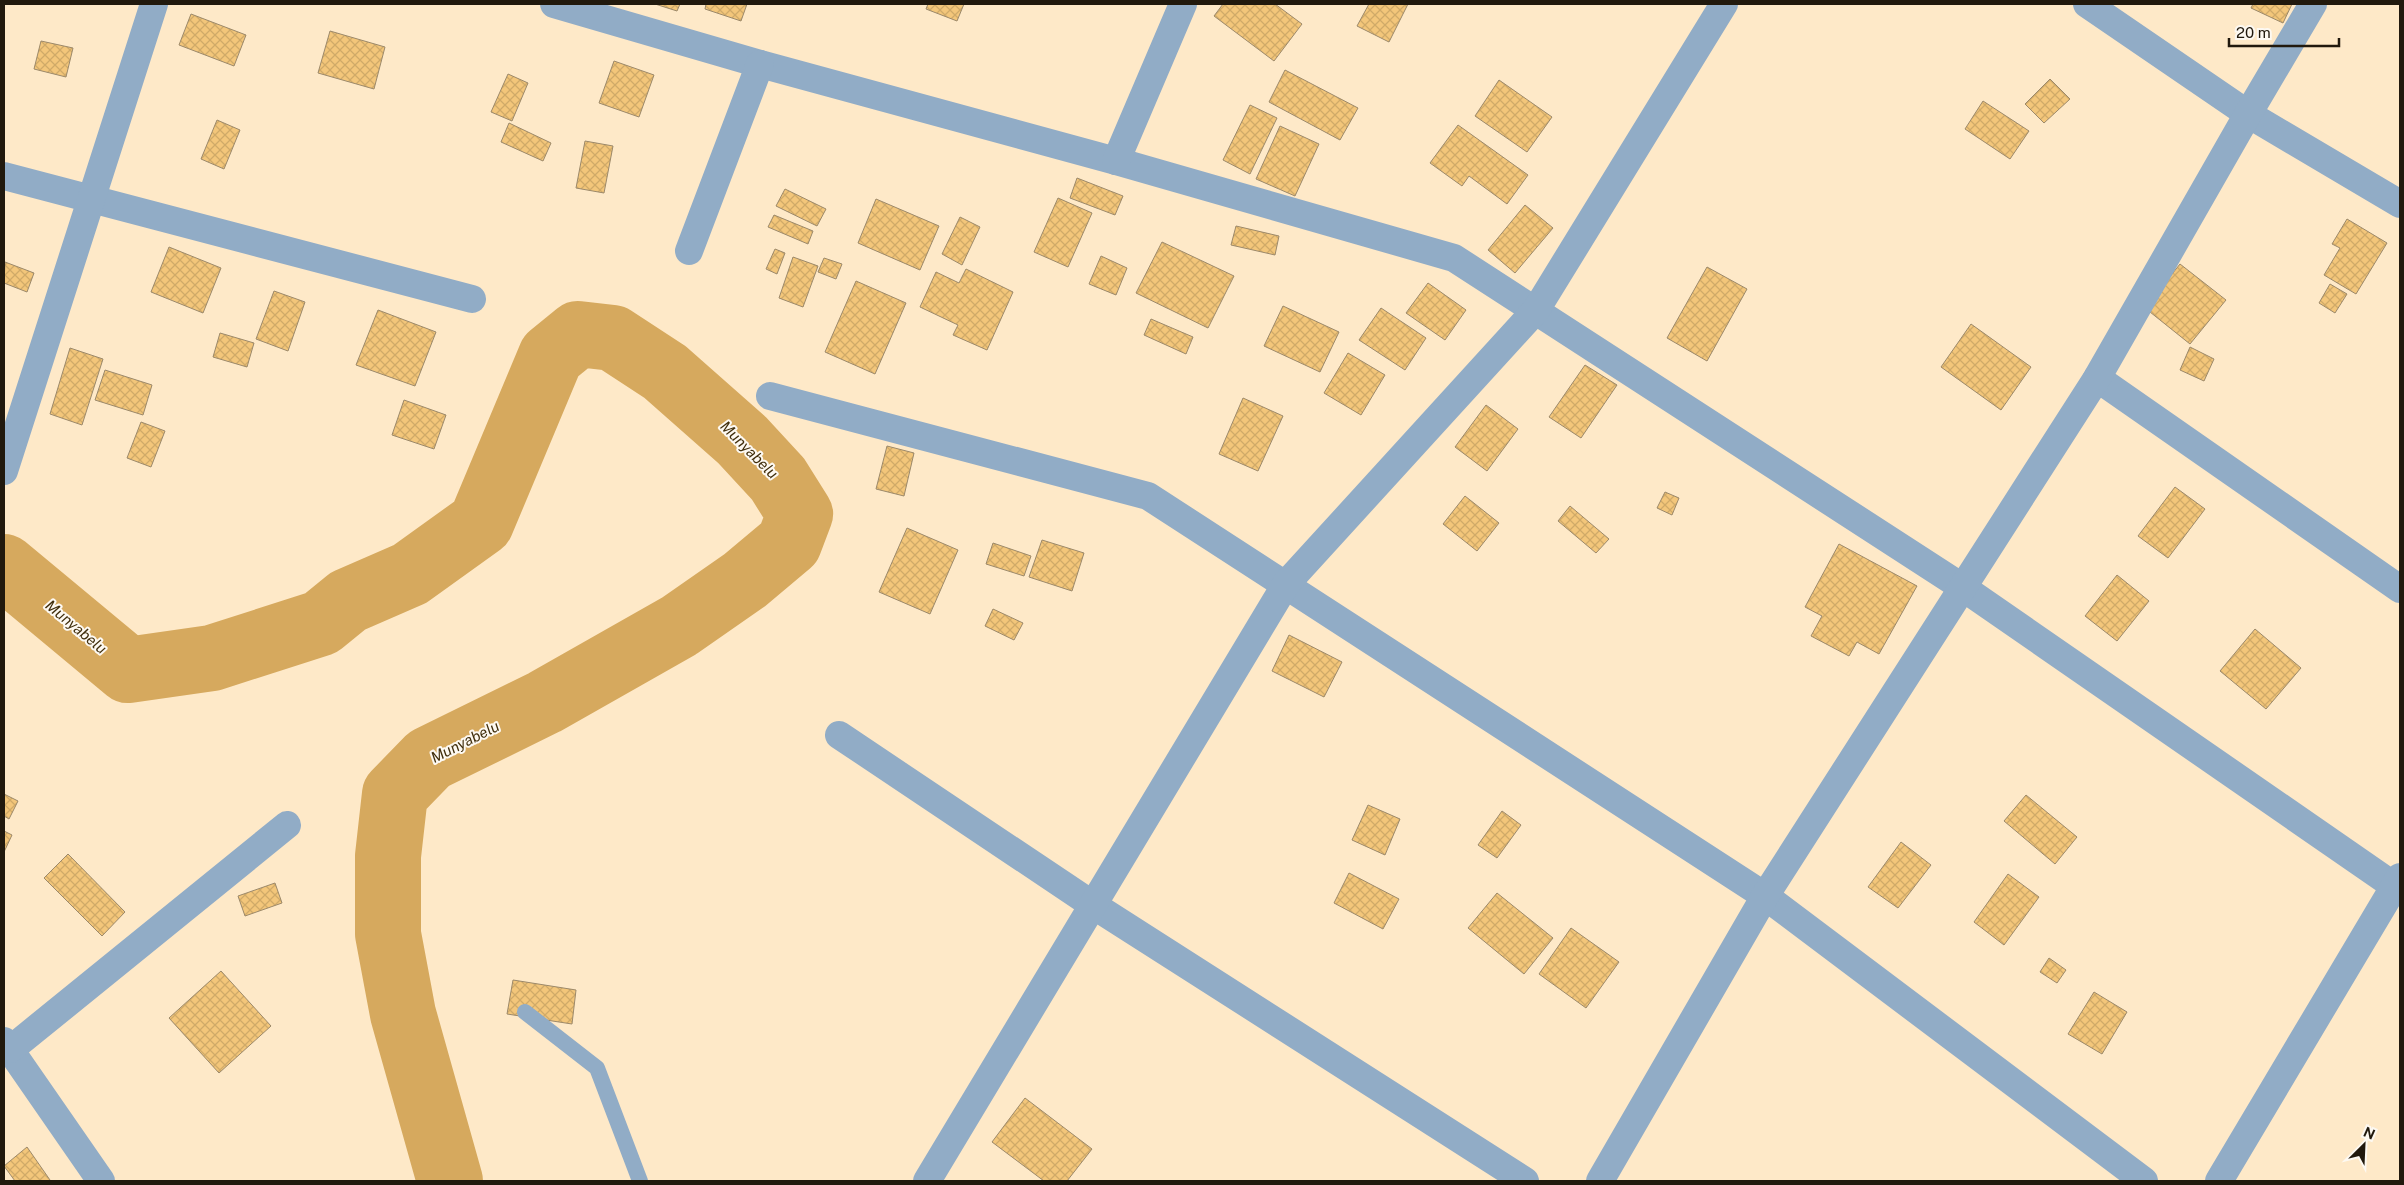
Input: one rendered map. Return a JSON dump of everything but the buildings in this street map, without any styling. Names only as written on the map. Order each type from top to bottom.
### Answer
[{"type":"street","points":[[4,471],[154,4]]},
{"type":"street","points":[[554,4],[760,64],[1116,161],[1454,258],[1962,587],[2398,884],[2219,1181]]},
{"type":"street","points":[[1116,161],[1183,4]]},
{"type":"street","points":[[927,1181],[1286,584],[1536,310],[1724,4]]},
{"type":"street","points":[[2087,4],[2248,114],[2400,204]]},
{"type":"street","points":[[1600,1181],[1765,896],[2097,378],[2313,4]]},
{"type":"street","points":[[690,251],[760,64]]},
{"type":"street","points":[[4,176],[472,299]]},
{"type":"street","points":[[2097,378],[2400,589]]},
{"type":"street","points":[[770,396],[1148,496],[1765,896],[2144,1181]]},
{"type":"street","points":[[838,735],[1093,906],[1525,1181]]},
{"type":"street","points":[[101,1181],[7,1045],[287,825]]},
{"type":"lane","points":[[525,1012],[597,1068],[640,1181]]},
{"type":"waterway","name":"Munyabelu","points":[[4,567],[128,670],[212,658],[321,623],[348,601],[410,574],[481,523],[551,356],[578,334],[613,338],[665,372],[742,440],[778,479],[800,514],[789,543],[745,580],[679,626],[545,702],[429,759],[395,794],[388,856],[388,934],[403,1014],[450,1181]]}]
